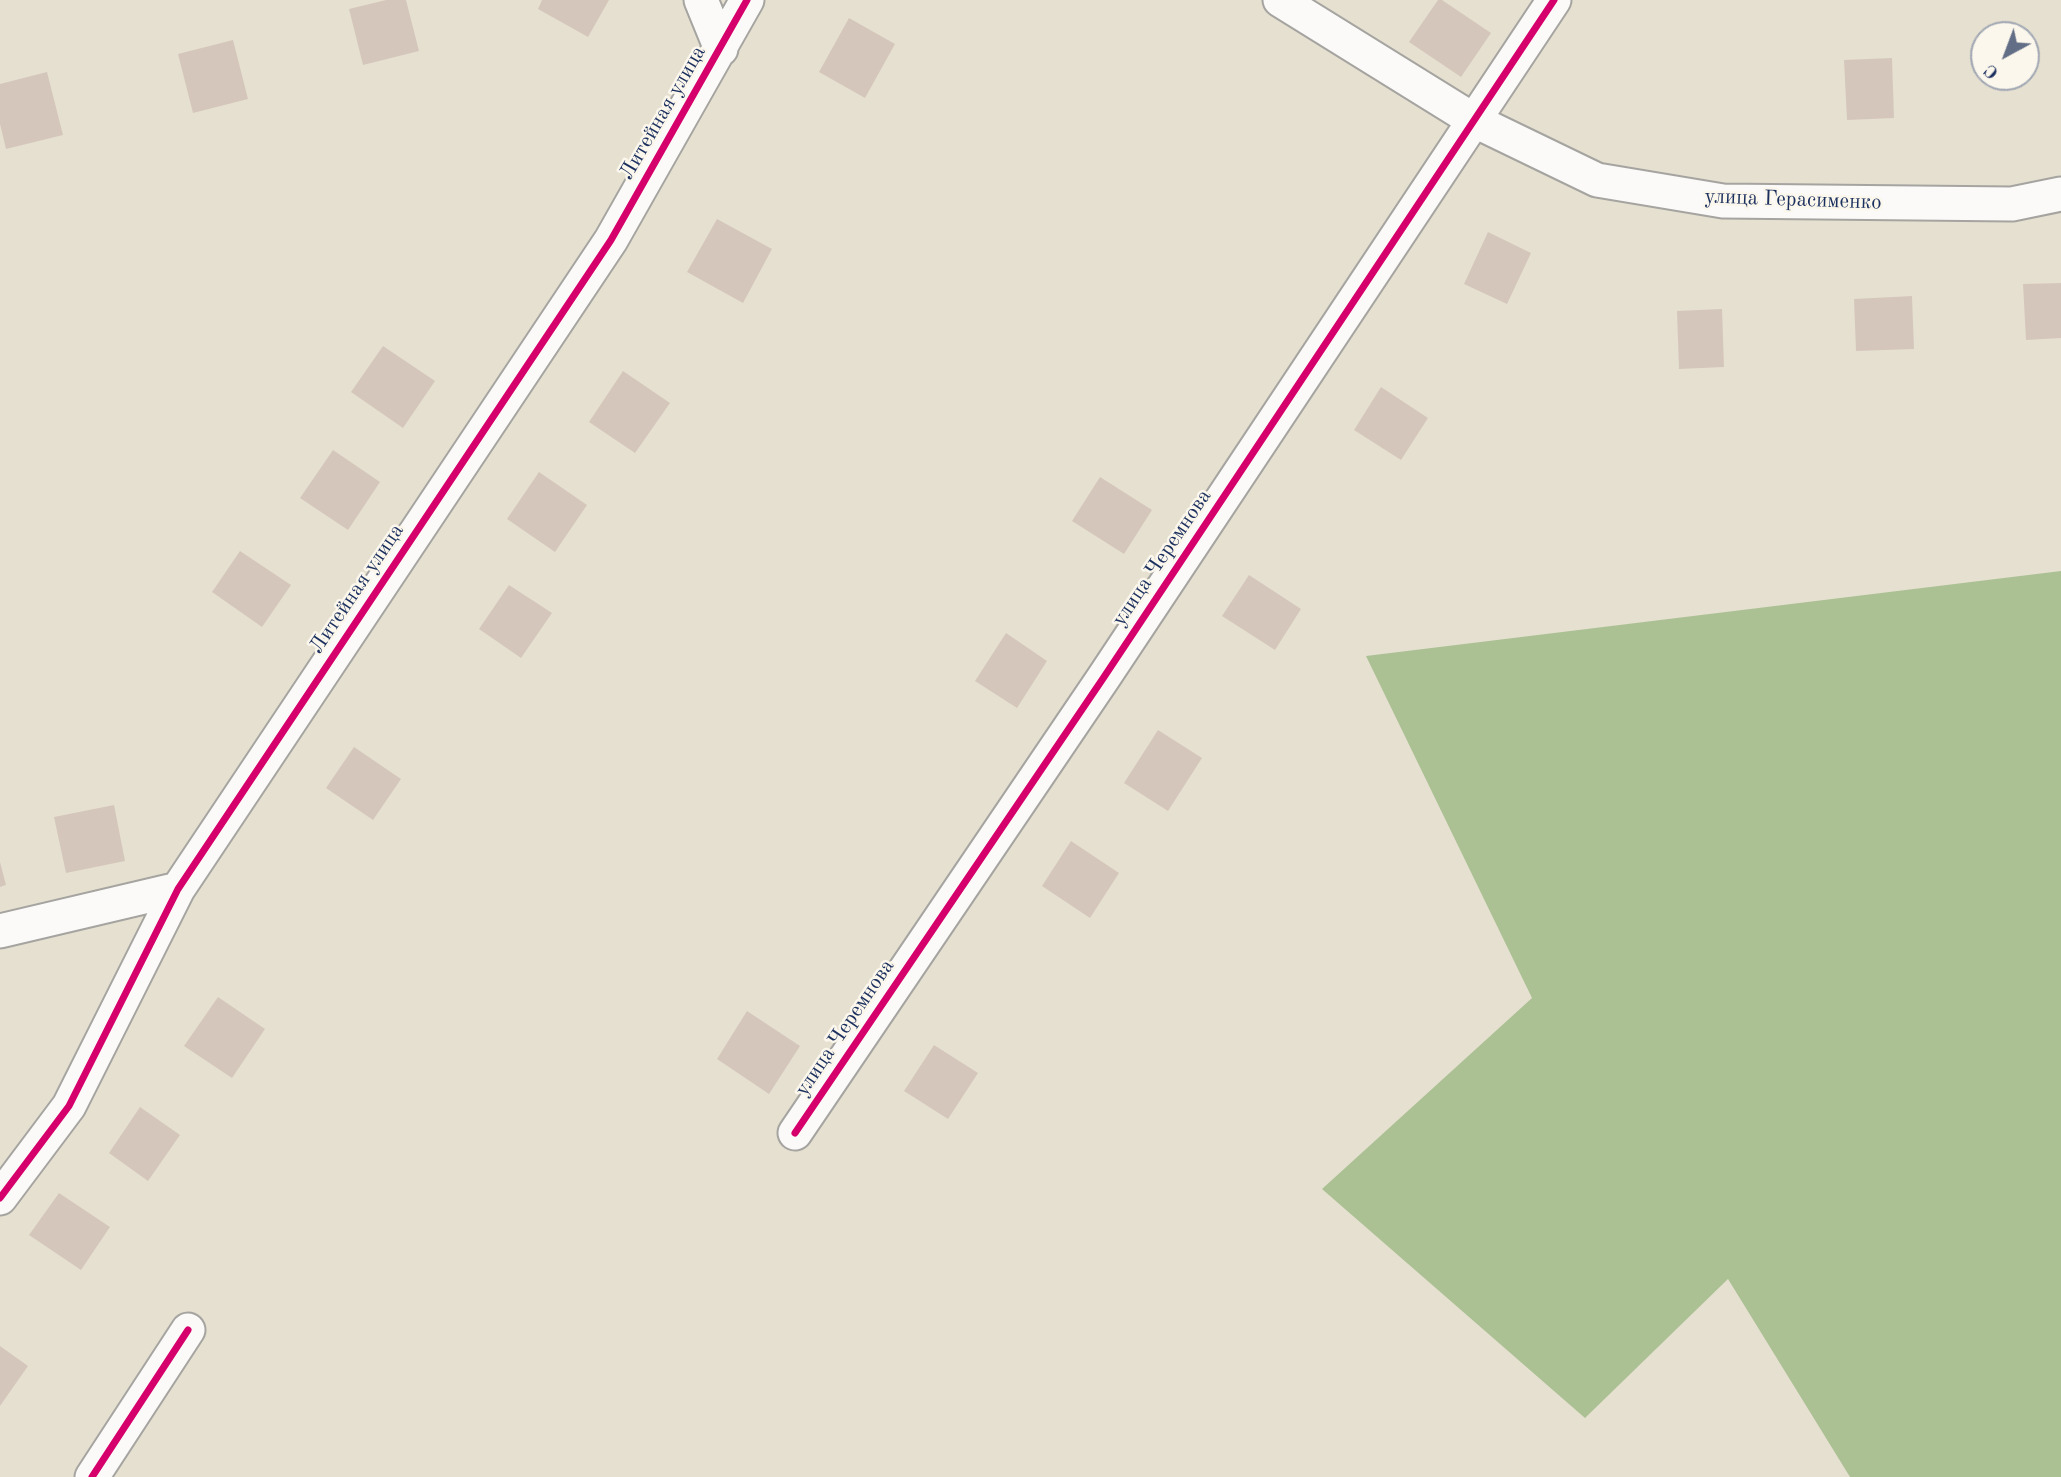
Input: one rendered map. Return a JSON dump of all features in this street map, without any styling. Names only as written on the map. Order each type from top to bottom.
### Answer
[{"type":"street","points":[[701,0],[721,49]]},
{"type":"street","name":"Литейная улица","points":[[0,1198],[69,1106],[178,889],[611,240],[747,0]]},
{"type":"street","name":"улица Герасименко","points":[[1280,0],[1475,121],[1597,180],[1723,201],[2012,204],[2061,194]]},
{"type":"street","name":"улица Черемнова","points":[[795,1133],[1112,666],[1554,0]]},
{"type":"street","points":[[0,931],[178,889]]},
{"type":"street","points":[[93,1477],[188,1331]]},
{"type":"green space","points":[[2061,571],[2061,1477],[1850,1477],[1728,1279],[1585,1418],[1322,1189],[1532,998],[1366,656]]},
{"type":"building","points":[[386,0],[406,0],[419,51],[363,65],[349,9]]},
{"type":"building","points":[[542,0],[609,0],[588,37],[538,9]]},
{"type":"building","points":[[1438,0],[1442,0],[1491,33],[1461,77],[1409,42]]},
{"type":"building","points":[[849,18],[895,44],[865,98],[819,72]]},
{"type":"building","points":[[233,40],[248,99],[193,113],[178,54]]},
{"type":"building","points":[[1892,58],[1894,118],[1847,120],[1844,60]]},
{"type":"building","points":[[47,72],[63,135],[6,149],[0,124],[0,84]]},
{"type":"building","points":[[717,219],[772,249],[743,303],[687,272]]},
{"type":"building","points":[[1488,232],[1531,253],[1507,304],[1464,284]]},
{"type":"building","points":[[2061,283],[2061,338],[2026,340],[2023,284]]},
{"type":"building","points":[[1912,296],[1914,349],[1856,351],[1854,299]]},
{"type":"building","points":[[1722,309],[1724,367],[1679,369],[1677,311]]},
{"type":"building","points":[[383,346],[435,381],[403,428],[351,392]]},
{"type":"building","points":[[623,371],[670,403],[635,453],[589,422]]},
{"type":"building","points":[[1381,387],[1428,418],[1401,460],[1354,430]]},
{"type":"building","points":[[333,450],[380,482],[348,530],[300,498]]},
{"type":"building","points":[[539,472],[587,505],[555,552],[507,519]]},
{"type":"building","points":[[1100,477],[1152,510],[1124,554],[1072,521]]},
{"type":"building","points":[[240,551],[291,585],[262,627],[212,592]]},
{"type":"building","points":[[1249,575],[1301,609],[1275,650],[1222,616]]},
{"type":"building","points":[[509,585],[552,613],[521,658],[479,629]]},
{"type":"building","points":[[1006,633],[1047,661],[1017,708],[975,681]]},
{"type":"building","points":[[1158,730],[1202,758],[1168,811],[1124,783]]},
{"type":"building","points":[[354,747],[401,779],[373,820],[326,788]]},
{"type":"building","points":[[114,805],[125,861],[66,873],[54,817]]},
{"type":"building","points":[[1071,841],[1119,873],[1090,918],[1042,886]]},
{"type":"building","points":[[0,862],[6,885],[0,887]]},
{"type":"building","points":[[218,997],[265,1029],[232,1078],[184,1046]]},
{"type":"building","points":[[747,1011],[800,1046],[769,1094],[717,1059]]},
{"type":"building","points":[[934,1045],[978,1073],[948,1119],[904,1091]]},
{"type":"building","points":[[140,1107],[180,1135],[148,1181],[109,1153]]},
{"type":"building","points":[[59,1193],[110,1227],[81,1270],[29,1235]]},
{"type":"building","points":[[0,1346],[28,1366],[0,1406]]},
{"type":"cycle path","points":[[0,1198],[69,1106],[178,889],[611,240],[747,0]]},
{"type":"cycle path","points":[[795,1133],[1104,677],[1554,0]]},
{"type":"cycle path","points":[[92,1477],[188,1330]]}]
